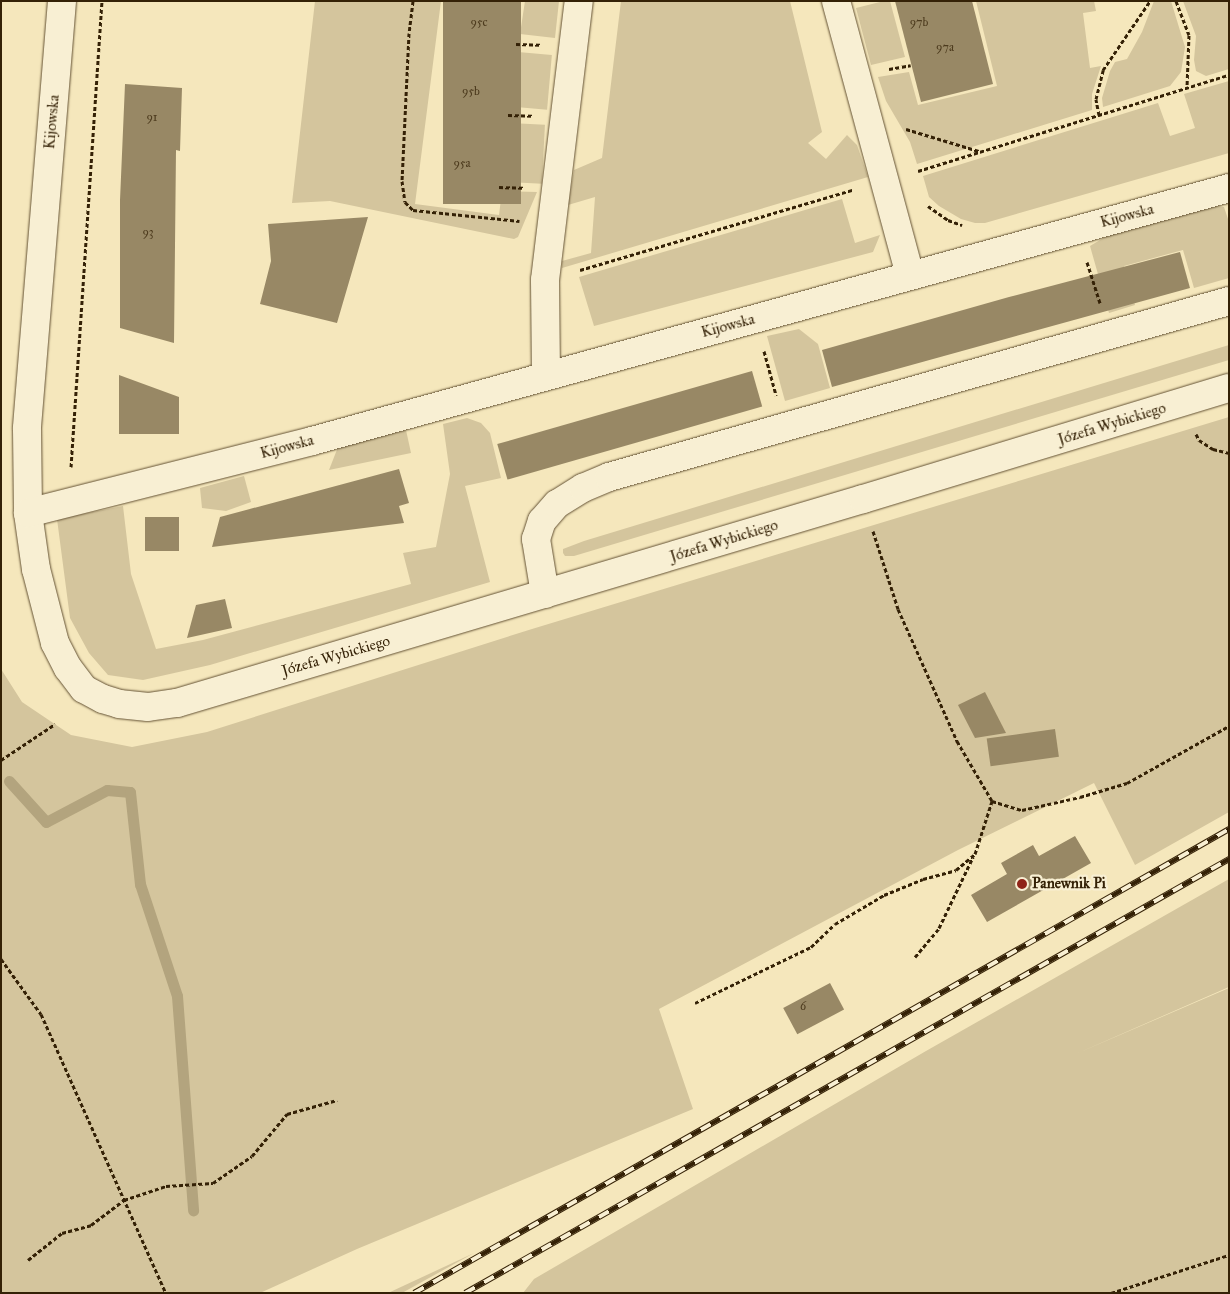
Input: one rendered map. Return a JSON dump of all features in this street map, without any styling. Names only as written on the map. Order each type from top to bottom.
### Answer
[{"type":"street","name":"Kijowska","points":[[62,1],[27,429],[28,513],[36,569],[55,643],[68,668],[84,689],[118,704],[148,707],[177,703],[219,691]]},
{"type":"street","points":[[546,376],[546,280],[579,1]]},
{"type":"street","points":[[836,1],[910,276]]},
{"type":"street","name":"Kijowska","points":[[28,513],[312,441],[1229,188]]},
{"type":"street","points":[[546,594],[536,539],[542,521],[557,504],[583,488],[609,477],[1229,302]]},
{"type":"street","name":"Józefa Wybickiego","points":[[219,691],[1229,388]]},
{"type":"path","points":[[68,503],[102,1]]},
{"type":"path","points":[[413,1],[409,33],[402,181],[405,202],[413,210],[520,221]]},
{"type":"path","points":[[1099,115],[1096,99],[1103,70],[1150,1]]},
{"type":"path","points":[[1176,1],[1189,35],[1187,88]]},
{"type":"path","points":[[898,126],[980,151]]},
{"type":"path","points":[[1078,230],[1109,335]]},
{"type":"path","points":[[756,318],[784,428]]},
{"type":"path","points":[[863,499],[898,609],[957,741],[992,801],[1022,810],[1080,797],[1127,783],[1229,726]]},
{"type":"path","points":[[1,760],[55,724]]},
{"type":"path","points":[[915,957],[939,928],[974,854],[992,801]]},
{"type":"path","points":[[695,1003],[811,947],[835,924],[884,895],[923,879],[956,870],[974,854]]},
{"type":"path","points":[[1,959],[41,1014],[166,1293]]},
{"type":"path","points":[[28,1260],[62,1233],[91,1225],[124,1200],[166,1186],[214,1183],[252,1156],[286,1114],[337,1100]]},
{"type":"path","points":[[1111,1293],[1229,1255]]},
{"type":"shaded area","points":[[315,1],[441,1],[415,204],[499,215],[502,191],[537,192],[518,237],[514,239],[330,201],[292,203]]},
{"type":"shaded area","points":[[525,1],[559,1],[555,38],[520,34]]},
{"type":"shaded area","points":[[621,1],[790,1],[822,132],[808,143],[826,159],[847,135],[857,145],[868,177],[562,268],[562,261],[591,253],[595,197],[568,205],[574,170],[602,158]]},
{"type":"shaded area","points":[[890,1],[905,57],[871,65],[856,8]]},
{"type":"shaded area","points":[[976,1],[1094,1],[1096,11],[1083,13],[1090,68],[1101,66],[1092,94],[1092,110],[917,164],[910,142],[886,101],[878,77],[909,72],[918,105],[997,86]]},
{"type":"shaded area","points":[[1154,1],[1171,1],[1185,47],[1181,72],[1170,86],[1103,107],[1102,98],[1110,71],[1115,62],[1127,59],[1142,32]]},
{"type":"shaded area","points":[[1183,1],[1229,1],[1229,69],[1206,76],[1196,71],[1194,60],[1196,36]]},
{"type":"shaded area","points":[[518,52],[552,55],[547,110],[513,107]]},
{"type":"shaded area","points":[[1229,81],[1229,153],[985,223],[975,223],[961,219],[939,206],[929,197],[923,176],[1158,103],[1170,136],[1195,128],[1184,94]]},
{"type":"shaded area","points":[[510,123],[545,125],[542,184],[507,182]]},
{"type":"shaded area","points":[[842,199],[855,243],[880,235],[873,252],[594,326],[579,277]]},
{"type":"shaded area","points":[[1211,205],[1224,207],[1229,222],[1229,278],[1194,288],[1183,250],[1124,266],[1135,305],[1109,313],[1090,246],[1110,234]]},
{"type":"shaded area","points":[[799,329],[818,344],[830,388],[785,401],[767,336]]},
{"type":"shaded area","points":[[1229,345],[1229,360],[574,556],[565,556],[563,553],[563,549],[584,541]]},
{"type":"shaded area","points":[[1229,417],[1229,812],[1135,865],[1094,783],[958,850],[659,1009],[693,1109],[357,1249],[260,1293],[1,1293],[1,669],[22,702],[71,735],[132,747],[207,732],[532,629]]},
{"type":"shaded area","points":[[467,418],[481,423],[490,433],[501,478],[465,486],[490,582],[210,665],[143,680],[108,675],[89,653],[70,618],[57,519],[123,506],[131,574],[156,649],[203,640],[411,584],[403,553],[436,547],[450,474],[443,424]]},
{"type":"shaded area","points":[[406,430],[411,453],[329,470],[338,447]]},
{"type":"shaded area","points":[[244,476],[251,502],[226,511],[202,508],[200,488]]},
{"type":"shaded area","points":[[1229,879],[1229,987],[1078,1053],[1229,988],[1229,1293],[523,1293],[534,1279],[926,1051]]},
{"type":"shaded area","points":[[474,1253],[402,1293],[388,1293]]},
{"type":"building","points":[[443,1],[521,1],[521,204],[443,204]]},
{"type":"building","points":[[895,1],[972,1],[993,84],[921,102]]},
{"type":"building","points":[[125,84],[182,88],[180,151],[176,150],[174,343],[120,328],[120,200]]},
{"type":"building","points":[[368,217],[337,323],[260,304],[271,261],[268,224]]},
{"type":"building","points":[[1180,252],[1190,288],[832,387],[822,350],[1009,297]]},
{"type":"building","points":[[752,371],[762,407],[507,480],[497,444]]},
{"type":"building","points":[[119,375],[179,397],[179,434],[119,434]]},
{"type":"building","points":[[399,469],[409,503],[399,506],[404,523],[212,547],[220,517]]},
{"type":"building","points":[[145,517],[179,517],[179,551],[145,551]]},
{"type":"building","points":[[225,599],[232,628],[187,638],[196,605]]},
{"type":"building","points":[[985,692],[1006,733],[975,738],[958,705]]},
{"type":"building","points":[[1055,729],[1059,757],[991,766],[987,739]]},
{"type":"building","name":"Panewnik Pi","points":[[1075,836],[1091,863],[987,922],[971,895],[1007,874],[1001,863],[1033,845],[1039,856]]},
{"type":"building","points":[[830,983],[844,1009],[797,1034],[783,1008]]},
{"type":"waterway","points":[[9,781],[46,822],[107,790],[130,792],[140,884],[177,996],[193,1210]]},
{"type":"railway","points":[[414,1293],[1229,829]]},
{"type":"railway","points":[[465,1293],[1229,859]]},
{"type":"place","name":"Panewnik Pi","points":[[1022,884]]}]
